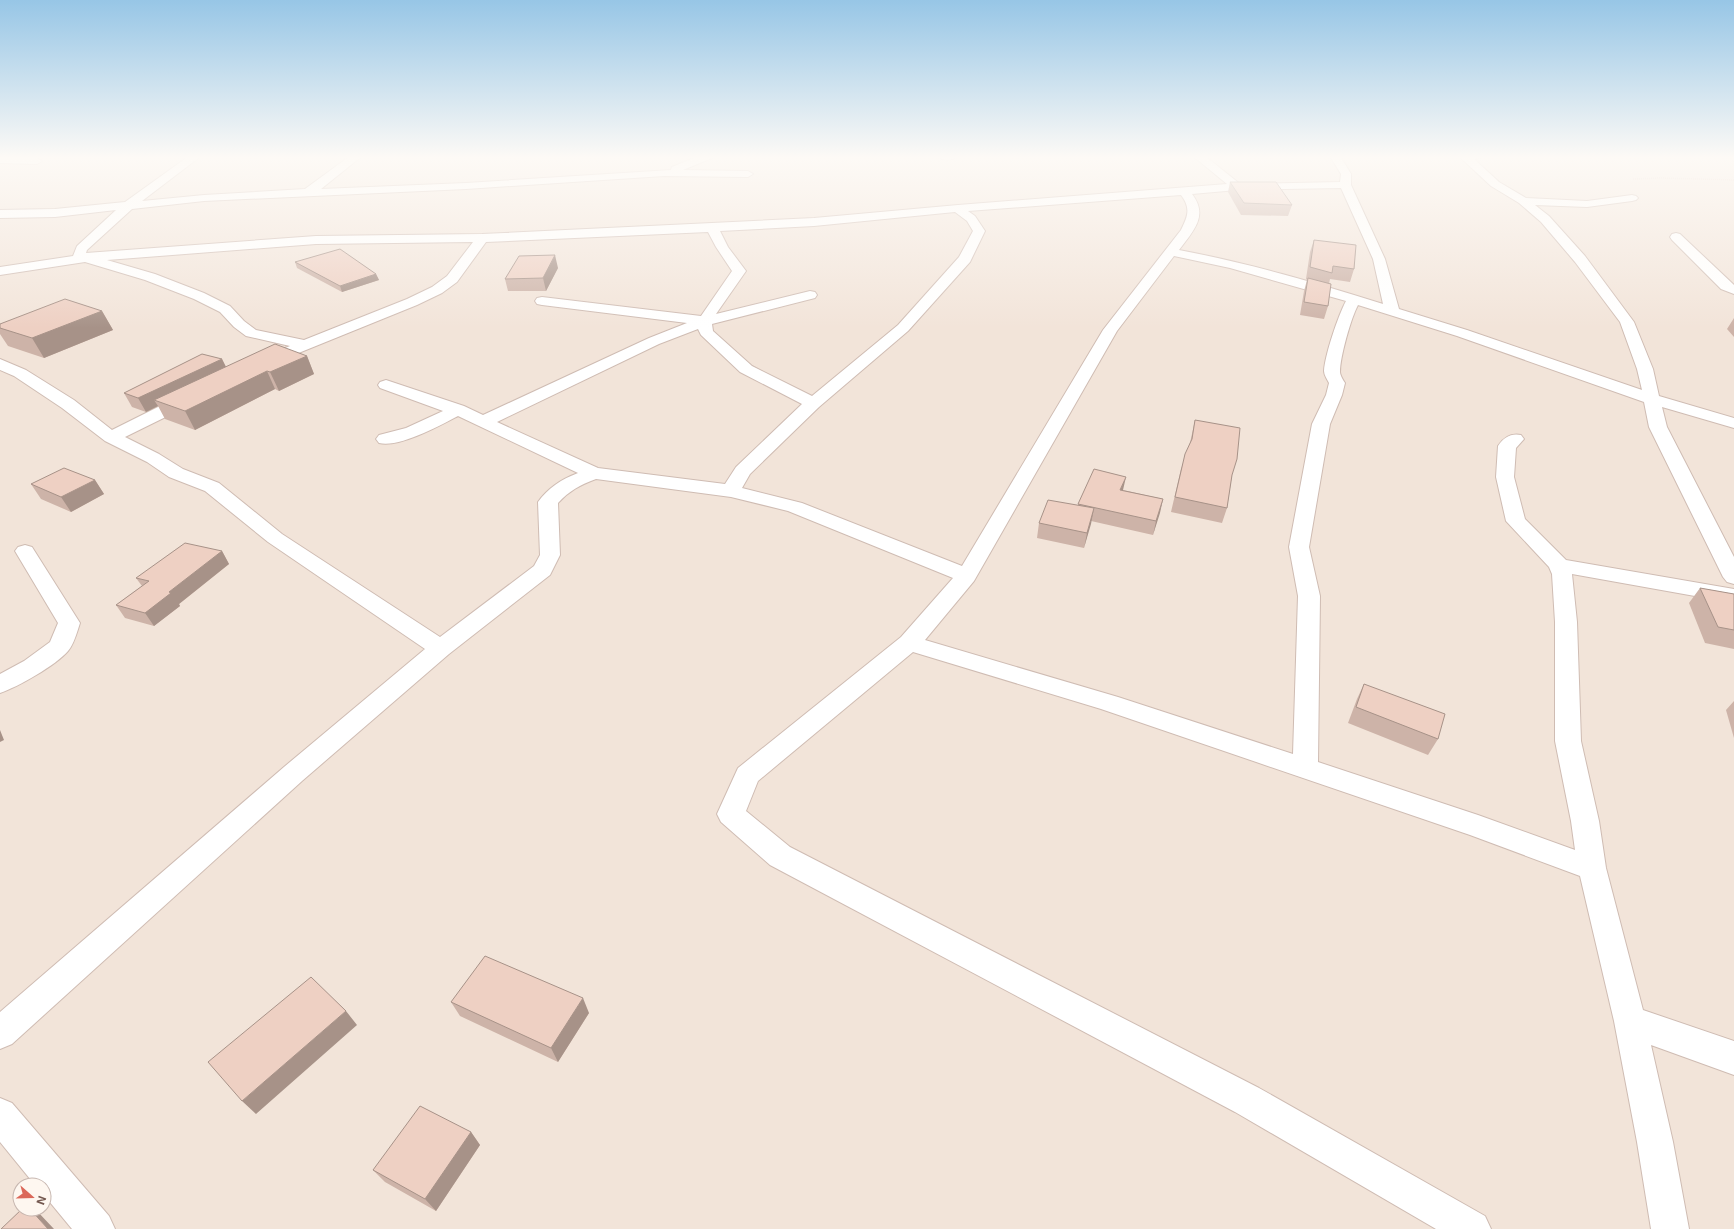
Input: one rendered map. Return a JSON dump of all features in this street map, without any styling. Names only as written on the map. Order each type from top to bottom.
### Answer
[{"type":"street","points":[[0,214],[36,213]]},
{"type":"street","points":[[120,213],[81,249],[79,255],[150,276],[193,294],[225,309],[239,324],[251,333],[304,345]]},
{"type":"street","points":[[0,271],[86,258],[316,240],[482,238],[712,228],[814,222],[903,213]]},
{"type":"street","points":[[731,491],[742,471],[813,403],[903,328],[965,259],[979,231],[972,219],[965,213]]},
{"type":"street","points":[[1195,213],[1187,231],[1172,252],[1110,330],[966,576],[909,643],[747,775],[731,814],[780,856],[1247,1100],[1472,1229]]},
{"type":"street","points":[[1358,213],[1380,259],[1392,310]]},
{"type":"street","points":[[1538,213],[1566,241],[1627,322],[1645,369],[1658,427],[1734,577]]},
{"type":"street","points":[[712,228],[722,247],[739,271],[704,322],[706,332],[746,369],[813,403]]},
{"type":"street","points":[[1676,237],[1726,286],[1734,290]]},
{"type":"street","points":[[249,369],[304,345],[412,302],[437,290],[452,279],[482,238]]},
{"type":"street","points":[[1172,252],[1232,264],[1306,284],[1392,310],[1651,399],[1734,423]]},
{"type":"street","points":[[483,422],[654,341],[704,322],[810,295]]},
{"type":"street","points":[[1305,769],[1309,596],[1299,547],[1321,424],[1336,389],[1336,383],[1332,373],[1334,358],[1347,312],[1354,299]]},
{"type":"street","points":[[542,301],[704,322]]},
{"type":"street","points":[[0,364],[20,373],[68,404],[111,437],[153,458],[176,473],[212,487],[275,538],[440,648]]},
{"type":"street","points":[[386,385],[458,410],[594,473],[731,491],[795,507],[966,576]]},
{"type":"street","points":[[111,437],[203,392]]},
{"type":"street","points":[[385,438],[412,432],[458,410]]},
{"type":"street","points":[[1515,439],[1507,446],[1505,477],[1516,521],[1559,565],[1562,574],[1566,622],[1568,741],[1585,821],[1592,868],[1630,1021],[1655,1142],[1670,1229]]},
{"type":"street","points":[[0,1033],[94,952],[293,774],[440,648],[543,570],[550,555],[548,502],[573,480],[594,473]]},
{"type":"street","points":[[0,684],[32,667],[60,646],[69,623],[26,551]]},
{"type":"street","points":[[1559,565],[1734,596]]},
{"type":"street","points":[[909,643],[1109,703],[1478,826],[1592,868]]},
{"type":"street","points":[[1630,1021],[1734,1058]]},
{"type":"street","points":[[0,1115],[96,1229]]},
{"type":"shaded area","points":[[0,213],[1734,213],[1734,1229],[0,1229]]},
{"type":"building","points":[[1314,240],[1356,245],[1354,269],[1333,266],[1332,273],[1310,267]]},
{"type":"building","points":[[340,249],[376,274],[340,286],[295,262]]},
{"type":"building","points":[[555,255],[543,278],[505,279],[519,256]]},
{"type":"building","points":[[1308,278],[1331,284],[1328,306],[1304,302]]},
{"type":"building","points":[[65,299],[102,311],[32,338],[0,328],[0,324]]},
{"type":"building","points":[[275,344],[307,356],[270,372],[267,371],[185,411],[154,400]]},
{"type":"building","points":[[202,354],[222,359],[138,398],[124,393]]},
{"type":"building","points":[[1195,420],[1240,428],[1237,459],[1232,475],[1227,508],[1175,497],[1185,454],[1192,439]]},
{"type":"building","points":[[64,468],[95,480],[61,497],[31,484]]},
{"type":"building","points":[[1094,469],[1126,477],[1120,490],[1163,499],[1156,521],[1078,504]]},
{"type":"building","points":[[1048,500],[1094,508],[1087,533],[1039,523]]},
{"type":"building","points":[[185,543],[222,551],[169,592],[171,593],[145,613],[116,605],[149,581],[136,578]]},
{"type":"building","points":[[1700,588],[1734,594],[1734,630],[1718,627]]},
{"type":"building","points":[[1364,684],[1445,714],[1438,739],[1356,707]]},
{"type":"building","points":[[485,956],[583,998],[551,1048],[451,1002]]},
{"type":"building","points":[[311,977],[346,1011],[242,1101],[208,1062]]},
{"type":"building","points":[[420,1106],[471,1132],[425,1199],[373,1170]]},
{"type":"building","points":[[14,1217],[37,1217],[48,1229],[1,1229]]}]
